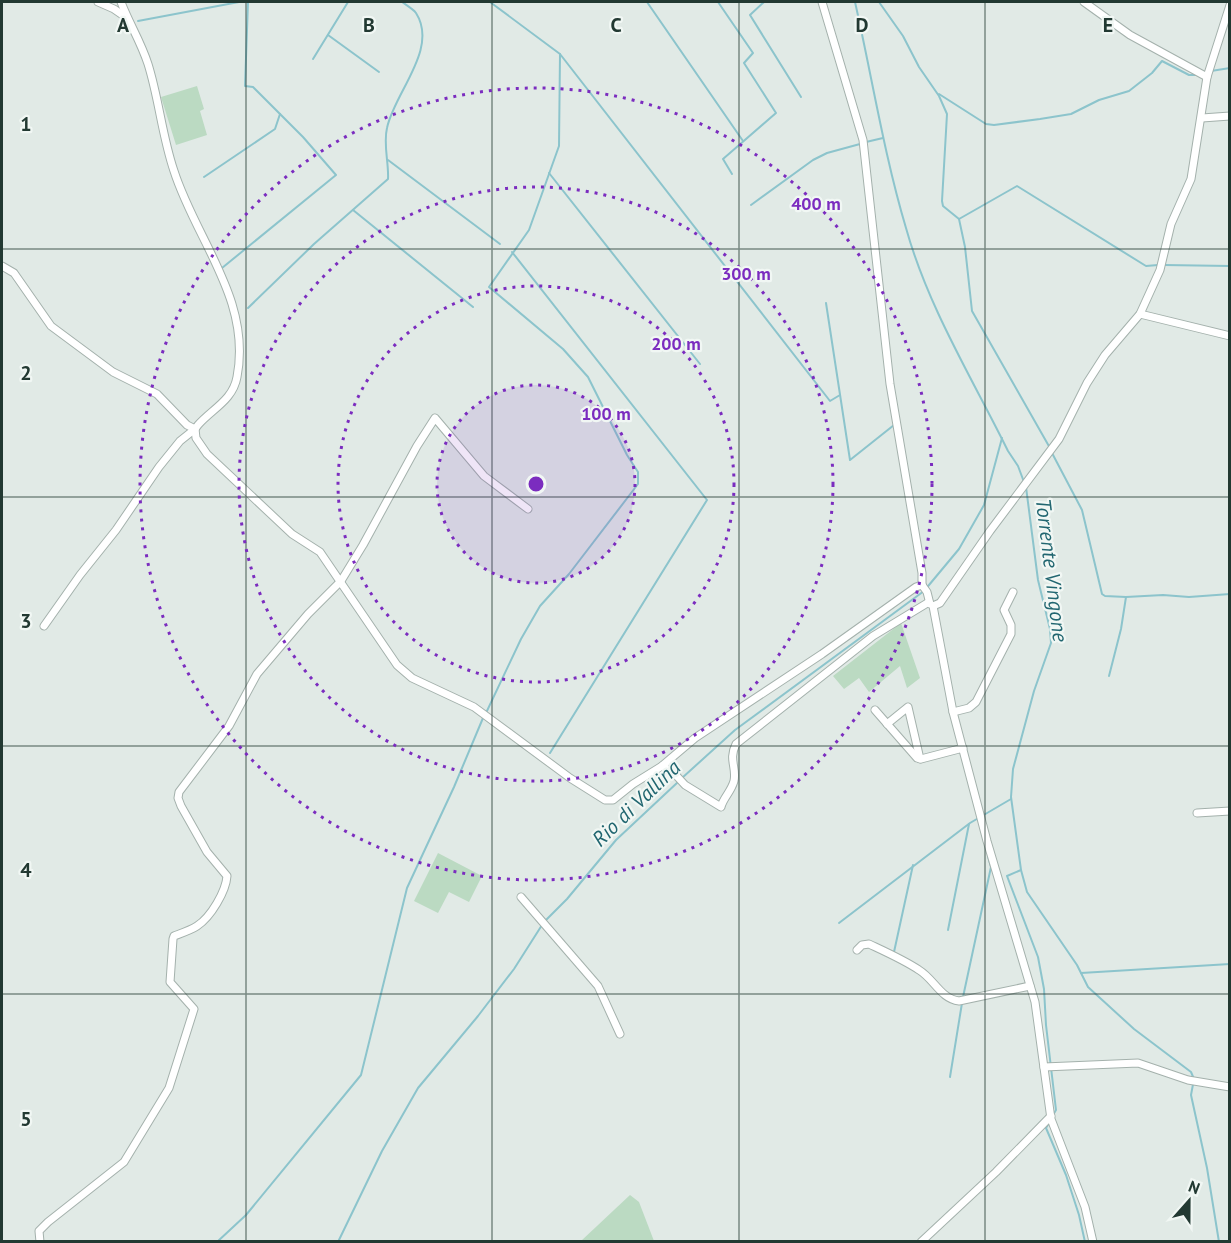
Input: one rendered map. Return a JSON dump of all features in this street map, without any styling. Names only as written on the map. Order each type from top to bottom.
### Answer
[{"type":"street","points":[[44,626],[116,530],[159,467],[180,441],[223,403],[235,387],[237,375],[238,322],[219,269],[174,172],[149,67],[141,44],[120,2],[101,3]]},
{"type":"street","points":[[822,2],[863,140],[890,384],[924,589],[931,604],[953,712],[987,841],[1035,1002],[1051,1116],[1085,1207],[1094,1242]]},
{"type":"street","points":[[1084,2],[1130,35],[1207,77]]},
{"type":"street","points":[[101,3],[128,19]]},
{"type":"street","points":[[662,766],[721,807],[722,802],[730,793],[734,779],[732,752],[736,744],[873,636],[931,604],[940,603],[1059,439],[1087,383],[1105,355],[1140,314],[1160,270],[1171,224],[1191,179],[1207,77],[1230,5]]},
{"type":"street","points":[[1202,118],[1230,116]]},
{"type":"street","points":[[2,266],[14,273],[51,326],[113,372],[157,394],[187,425],[195,429]]},
{"type":"street","points":[[1140,314],[1230,336]]},
{"type":"street","points":[[40,1242],[39,1231],[48,1222],[124,1162],[169,1088],[194,1009],[170,982],[173,939],[174,936],[195,928],[202,922],[225,886],[227,876],[202,843],[181,806],[178,798],[179,792],[229,726],[257,674],[308,614],[341,581],[435,418],[484,476],[528,509]]},
{"type":"street","points":[[195,429],[196,438],[207,454],[292,534],[320,552],[397,665],[412,678],[485,714],[570,778],[605,800],[613,800],[662,766],[695,738],[822,654],[916,587],[924,589]]},
{"type":"street","points":[[953,712],[969,708],[976,702],[1011,634],[1011,625],[1004,610],[1013,592]]},
{"type":"street","points":[[887,724],[908,707],[920,759]]},
{"type":"street","points":[[875,710],[920,759],[963,748]]},
{"type":"street","points":[[1197,813],[1230,811]]},
{"type":"street","points":[[521,897],[598,986],[620,1034]]},
{"type":"street","points":[[857,950],[862,945],[869,944],[921,971],[953,1000],[964,1000],[1030,986]]},
{"type":"street","points":[[1044,1067],[1138,1063],[1188,1080],[1230,1087]]},
{"type":"street","points":[[921,1242],[996,1172],[1051,1116]]},
{"type":"green space","points":[[197,86],[204,109],[200,111],[207,135],[176,145],[161,97]]},
{"type":"green space","points":[[901,623],[920,678],[907,688],[900,666],[869,692],[859,678],[844,689],[833,676]]},
{"type":"green space","points":[[438,853],[482,876],[469,902],[449,892],[438,913],[414,901]]},
{"type":"green space","points":[[630,1195],[639,1202],[654,1241],[581,1241]]},
{"type":"waterway","points":[[138,21],[239,2]]},
{"type":"waterway","points":[[222,268],[336,175],[303,137],[253,87],[245,86],[248,2]]},
{"type":"waterway","points":[[313,59],[348,2]]},
{"type":"waterway","points":[[248,308],[314,244],[388,179],[387,128],[391,114],[413,71],[422,41],[422,27],[416,13],[402,2]]},
{"type":"waterway","points":[[490,2],[560,54],[830,401],[840,395]]},
{"type":"waterway","points":[[647,2],[743,141]]},
{"type":"waterway","points":[[718,2],[753,53],[744,63],[776,113],[723,159],[732,174]]},
{"type":"waterway","points":[[764,2],[750,15],[801,97]]},
{"type":"waterway","name":"Torrente Vingone","points":[[855,2],[891,172],[915,257],[938,314],[1008,451],[1018,466],[1024,482]]},
{"type":"waterway","points":[[879,2],[903,36],[919,67],[939,96],[947,114],[942,201],[943,206],[959,219],[965,247],[972,311],[1050,448]]},
{"type":"waterway","points":[[328,35],[379,72]]},
{"type":"waterway","points":[[486,713],[521,639],[540,606],[569,574],[638,484],[638,472],[627,455],[588,377],[563,349],[489,287],[529,230],[559,146],[560,54]]},
{"type":"waterway","points":[[939,94],[986,124],[994,125],[1071,114],[1099,100],[1129,91],[1152,73],[1162,61],[1189,75],[1197,75]]},
{"type":"waterway","points":[[1211,71],[1230,68]]},
{"type":"waterway","points":[[204,177],[275,129],[280,114]]},
{"type":"waterway","points":[[866,142],[883,138]]},
{"type":"waterway","points":[[751,205],[813,160],[827,153],[860,144]]},
{"type":"waterway","points":[[388,160],[500,244]]},
{"type":"waterway","points":[[549,173],[700,364]]},
{"type":"waterway","points":[[959,219],[1017,186],[1146,266],[1158,265]]},
{"type":"waterway","points":[[353,210],[473,307]]},
{"type":"waterway","points":[[512,252],[707,500],[550,753]]},
{"type":"waterway","points":[[1164,265],[1230,266]]},
{"type":"waterway","points":[[826,303],[850,460],[894,425]]},
{"type":"waterway","name":"Rio di Vallina","points":[[682,778],[735,730],[924,591],[959,549],[984,505],[1002,438]]},
{"type":"waterway","points":[[1052,453],[1082,510],[1102,594],[1126,597],[1163,595],[1189,597],[1230,594]]},
{"type":"waterway","name":"Torrente Vingone","points":[[1026,487],[1038,580],[1050,629],[1051,643],[1034,691],[1013,769],[1011,797],[1021,870],[1027,892],[1077,965],[1088,987],[1134,1029],[1191,1072],[1194,1079],[1191,1095],[1207,1168],[1219,1242]]},
{"type":"waterway","points":[[1109,676],[1121,629],[1126,597]]},
{"type":"waterway","points":[[217,1242],[246,1215],[361,1075],[407,888],[483,718]]},
{"type":"waterway","name":"Rio di Vallina","points":[[545,921],[567,899],[616,840],[678,782]]},
{"type":"waterway","points":[[839,923],[970,823],[1011,799]]},
{"type":"waterway","points":[[948,930],[969,824]]},
{"type":"waterway","points":[[963,997],[991,867],[988,856]]},
{"type":"waterway","points":[[894,952],[913,865]]},
{"type":"waterway","points":[[1021,870],[1007,876],[1038,957],[1044,989],[1056,1110],[1053,1115]]},
{"type":"waterway","name":"Rio di Vallina","points":[[338,1242],[382,1151],[418,1088],[514,969],[542,925]]},
{"type":"waterway","points":[[1081,973],[1230,964]]},
{"type":"waterway","points":[[950,1077],[962,1003]]},
{"type":"waterway","points":[[1049,1123],[1046,1128],[1066,1175],[1085,1242]]}]
